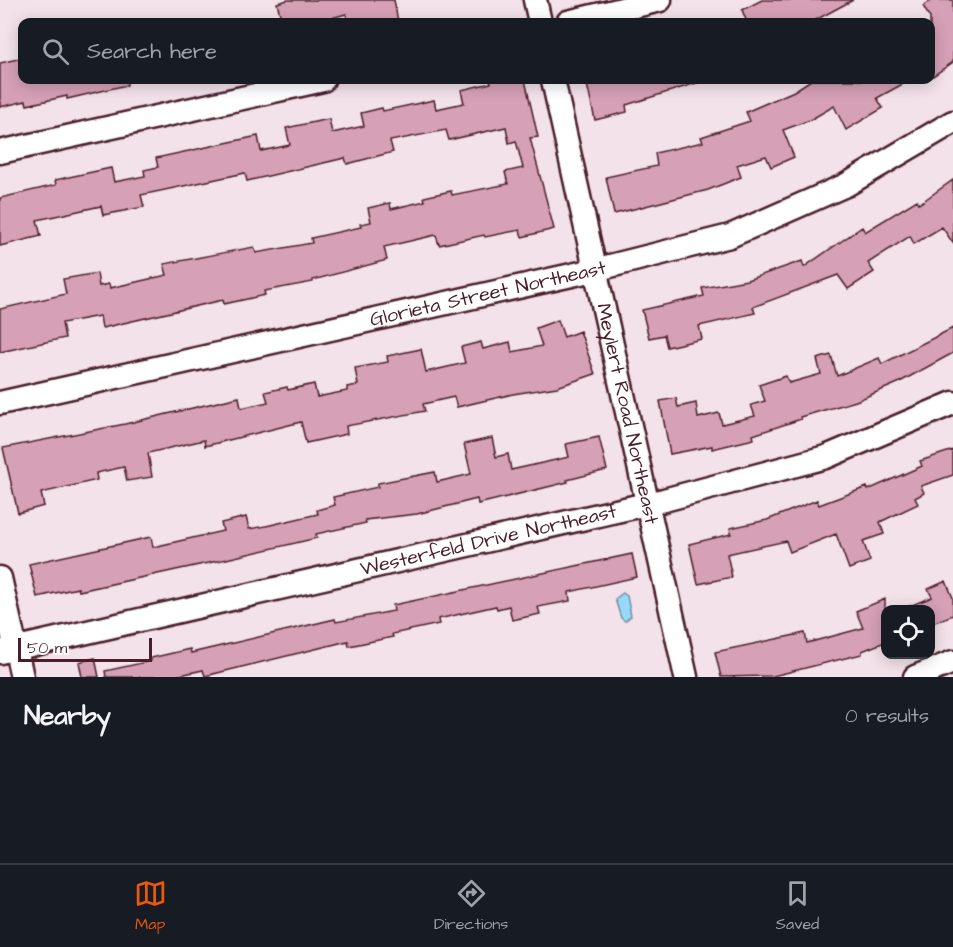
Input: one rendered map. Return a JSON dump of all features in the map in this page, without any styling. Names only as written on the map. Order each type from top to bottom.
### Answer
[{"type":"street","points":[[535,0],[539,18]]},
{"type":"street","points":[[585,18],[660,0]]},
{"type":"street","points":[[0,152],[305,84]]},
{"type":"street","name":"Meylert Road Northeast","points":[[554,84],[594,270],[650,504],[686,677]]},
{"type":"street","name":"Glorieta Street Northeast","points":[[0,404],[594,270],[730,236],[846,185],[953,122]]},
{"type":"street","name":"Westerfeld Drive Northeast","points":[[8,651],[650,504],[826,458],[953,404]]},
{"type":"street","points":[[0,578],[8,651],[22,677]]},
{"type":"street","points":[[915,677],[953,662]]},
{"type":"water","points":[[623,593],[627,596],[631,616],[625,621],[621,618],[615,599]]},
{"type":"building","points":[[288,0],[394,0],[397,18],[347,18],[346,14],[332,18],[281,18],[277,3]]},
{"type":"building","points":[[762,0],[853,0],[819,18],[745,18],[742,10]]},
{"type":"building","points":[[932,0],[953,0],[953,62],[935,75],[935,18],[930,18],[923,6]]},
{"type":"building","points":[[18,59],[18,84],[127,85],[67,99],[67,96],[27,105],[26,101],[0,107],[0,63]]},
{"type":"building","points":[[487,84],[526,84],[538,137],[530,138],[554,229],[522,237],[520,230],[485,237],[484,235],[439,245],[436,235],[384,247],[387,260],[313,280],[313,282],[264,291],[265,295],[224,304],[223,300],[102,328],[100,316],[62,323],[65,338],[0,352],[0,309],[66,294],[63,279],[97,273],[99,286],[109,284],[110,288],[167,275],[164,264],[254,247],[256,253],[312,243],[311,238],[361,227],[360,224],[371,222],[368,208],[390,203],[391,209],[425,201],[424,197],[451,191],[452,195],[508,184],[505,172],[523,168],[516,141],[509,143],[506,127],[449,140],[446,130],[390,141],[393,152],[347,164],[345,158],[247,181],[245,173],[141,195],[144,207],[103,215],[101,206],[37,220],[41,236],[0,246],[0,198],[56,185],[55,180],[111,168],[114,182],[145,176],[144,170],[158,167],[156,158],[258,136],[261,151],[290,145],[286,128],[329,119],[332,133],[364,126],[361,113],[382,108],[383,111],[434,100],[436,109],[464,103],[461,90]]},
{"type":"building","points":[[587,84],[694,84],[626,105],[627,112],[595,120]]},
{"type":"building","points":[[805,84],[903,84],[877,98],[883,108],[846,130],[834,106],[810,120],[783,130],[794,157],[771,167],[766,156],[737,165],[741,177],[708,190],[614,214],[606,177],[657,166],[655,153],[703,142],[701,137],[750,121],[746,112]]},
{"type":"building","points":[[953,180],[953,243],[942,227],[914,244],[910,236],[868,263],[874,272],[848,289],[838,275],[753,307],[755,313],[699,326],[702,339],[667,347],[664,335],[649,338],[642,310],[704,296],[702,288],[747,280],[802,261],[804,267],[862,227],[865,232],[917,200],[919,204]]},
{"type":"building","points":[[558,320],[564,337],[580,331],[595,374],[557,387],[457,407],[454,397],[423,404],[425,411],[346,426],[347,434],[306,443],[301,422],[205,446],[204,440],[148,453],[152,477],[127,481],[124,467],[96,473],[97,480],[41,493],[44,506],[18,513],[3,448],[125,424],[239,397],[241,408],[268,402],[265,392],[287,387],[288,390],[314,384],[317,397],[347,391],[347,387],[358,385],[355,368],[388,362],[387,356],[421,349],[426,372],[465,363],[461,347],[481,342],[483,349],[510,342],[512,352],[542,346],[536,328]]},
{"type":"building","points":[[953,328],[953,353],[898,383],[856,401],[800,417],[801,419],[753,435],[754,439],[712,449],[712,446],[670,454],[660,401],[676,398],[678,407],[696,403],[698,418],[719,413],[722,424],[755,416],[751,405],[765,401],[759,385],[786,376],[789,383],[821,374],[817,359],[831,355],[837,376],[879,358],[882,364]]},
{"type":"building","points":[[599,437],[607,470],[567,480],[568,482],[478,504],[477,499],[417,514],[365,520],[366,523],[316,534],[317,538],[79,591],[78,588],[37,597],[29,564],[151,537],[153,547],[223,531],[221,523],[246,517],[249,529],[266,526],[318,514],[317,510],[335,505],[333,497],[378,487],[378,483],[435,472],[437,482],[471,474],[464,444],[492,438],[496,457],[508,454],[511,470],[569,457],[566,444]]},
{"type":"building","points":[[953,450],[953,475],[921,486],[924,493],[915,498],[918,504],[880,522],[884,534],[863,541],[870,561],[849,569],[836,534],[790,552],[786,541],[727,554],[732,577],[698,584],[689,544],[731,534],[730,528],[767,520],[817,500],[819,505],[867,487],[868,490],[922,466],[920,461]]},
{"type":"building","points":[[632,554],[637,577],[569,592],[570,601],[538,607],[540,614],[512,620],[509,606],[497,609],[496,606],[438,619],[439,624],[392,634],[393,637],[349,646],[348,641],[205,676],[203,670],[171,677],[106,677],[105,671],[151,661],[151,658],[190,649],[191,653],[335,619],[336,622],[394,611],[393,605]]},
{"type":"building","points":[[946,581],[953,598],[953,615],[935,622],[935,605],[912,605],[932,597],[928,589]]},
{"type":"building","points":[[885,599],[885,605],[881,605],[881,644],[862,651],[862,654],[773,676],[721,677],[715,652],[805,633],[807,643],[863,628],[856,611]]},
{"type":"building","points":[[95,658],[99,677],[82,677],[79,662]]}]
